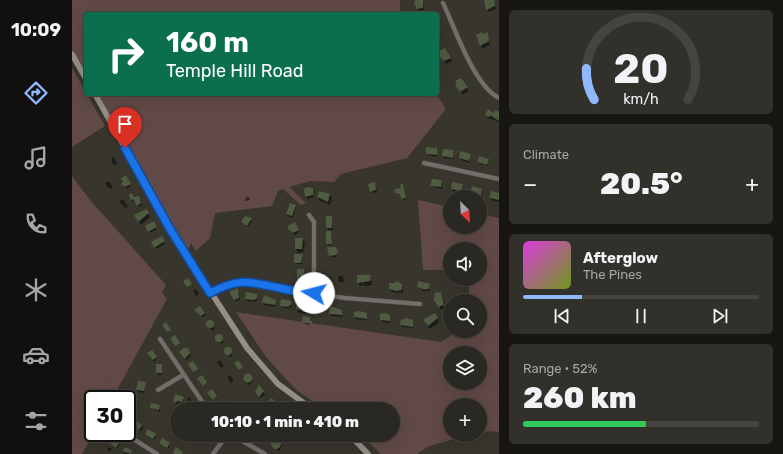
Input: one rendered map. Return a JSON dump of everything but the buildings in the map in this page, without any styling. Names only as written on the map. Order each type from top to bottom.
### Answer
[{"type":"main road","points":[[72,54],[84,75]]},
{"type":"main road","points":[[95,96],[170,229],[247,348],[263,369],[286,392],[301,402]]},
{"type":"main road","points":[[357,442],[368,454]]},
{"type":"street","points":[[443,3],[472,69],[491,94],[499,98]]},
{"type":"street","points":[[424,164],[499,179]]},
{"type":"street","points":[[309,215],[314,222],[314,293]]},
{"type":"street","points":[[210,293],[231,284],[248,281],[279,288],[345,298],[420,304]]},
{"type":"street","points":[[160,340],[202,402]]},
{"type":"street","points":[[158,390],[183,375]]},
{"type":"street","points":[[136,441],[157,454]]},
{"type":"street","points":[[212,454],[221,442]]},
{"type":"street","points":[[244,442],[265,454]]},
{"type":"shaded area","points":[[72,0],[400,0],[400,12],[84,12],[84,73],[72,52]]},
{"type":"shaded area","points":[[72,68],[84,89],[84,96],[88,96],[105,126],[72,147]]},
{"type":"shaded area","points":[[97,96],[437,96],[446,109],[407,158],[341,174],[334,182],[310,181],[289,187],[306,203],[301,205],[283,189],[278,191],[272,206],[215,213],[210,238],[196,251],[191,243],[188,250],[175,233]]},
{"type":"shaded area","points":[[72,176],[90,200],[166,285],[162,292],[167,299],[117,390],[84,390],[84,442],[89,442],[82,454],[72,454]]},
{"type":"shaded area","points":[[418,200],[443,205],[443,234],[487,234],[487,215],[499,218],[499,432],[487,431],[487,398],[443,398],[444,442],[429,446],[417,454],[381,454],[368,442],[400,442],[400,402],[314,402],[297,391],[266,357],[236,312],[441,342],[447,338],[487,338],[487,294],[469,294],[468,286],[487,286],[487,242],[443,242],[443,270],[423,270]]},
{"type":"route","points":[[125,148],[170,229],[210,293],[231,284],[248,281],[279,288],[314,293]]}]
